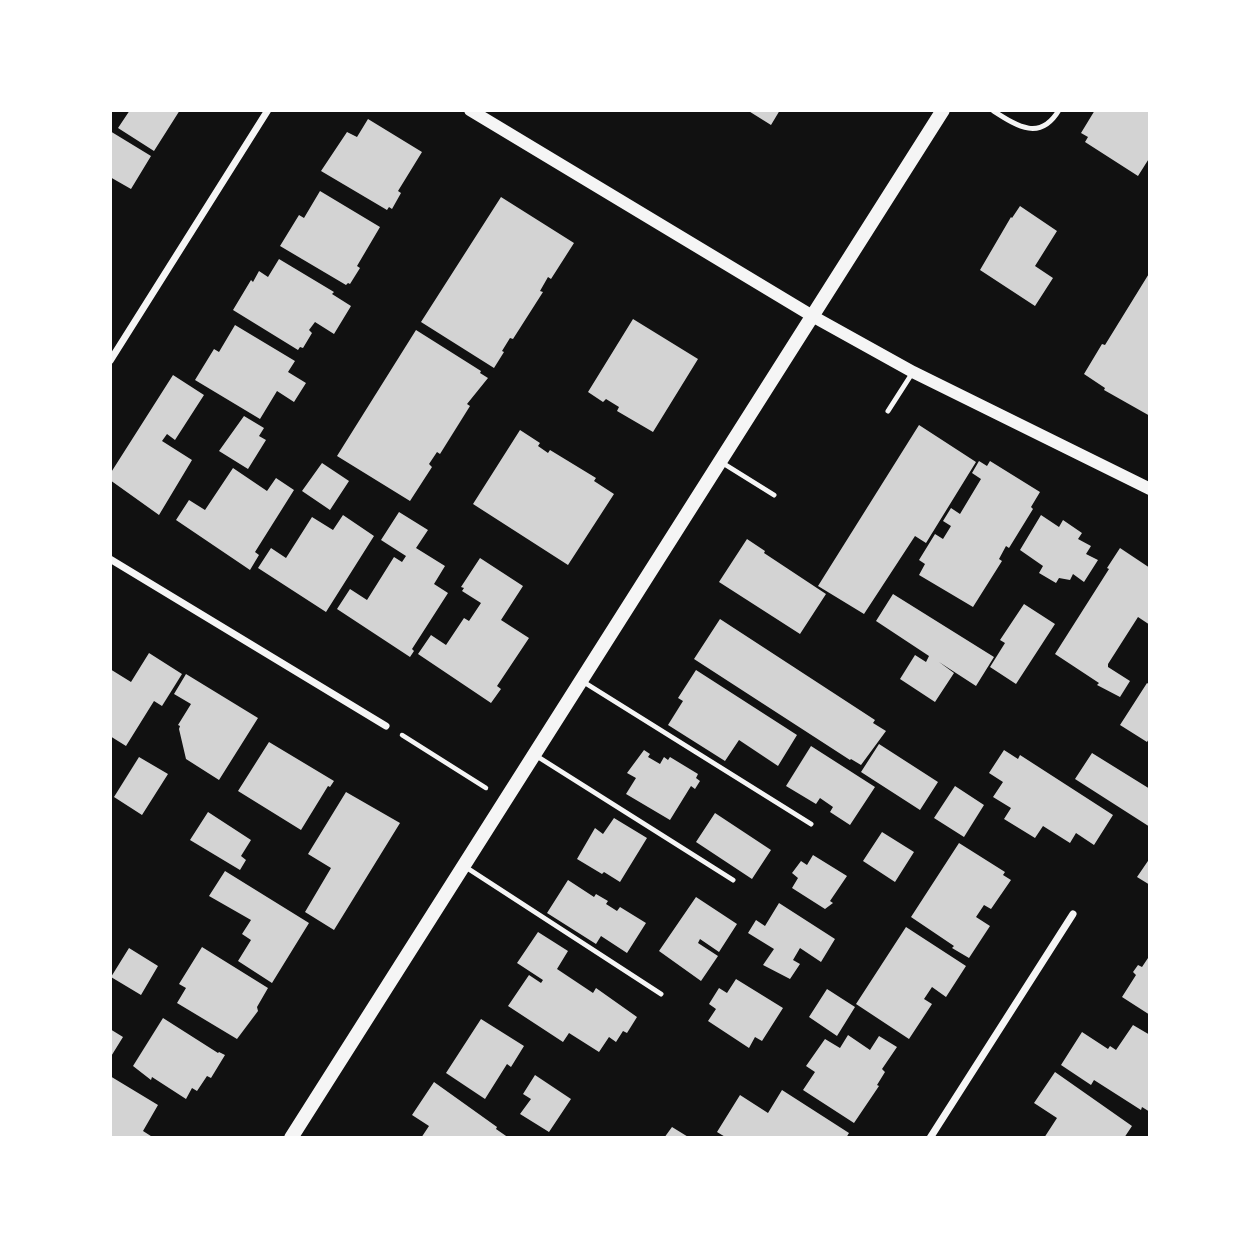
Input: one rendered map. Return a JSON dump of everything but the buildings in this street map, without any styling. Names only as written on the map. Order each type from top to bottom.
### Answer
[{"type":"main road","points":[[291,1138],[943,110]]},
{"type":"street","points":[[110,361],[268,110]]},
{"type":"street","points":[[470,110],[814,317],[913,372],[1150,489]]},
{"type":"street","points":[[110,559],[386,726]]},
{"type":"street","points":[[930,1138],[1073,914]]},
{"type":"lane","points":[[992,110],[1017,126],[1034,130],[1051,123],[1059,110]]},
{"type":"lane","points":[[888,411],[913,372]]},
{"type":"lane","points":[[721,462],[774,495]]},
{"type":"lane","points":[[582,681],[811,824]]},
{"type":"lane","points":[[534,754],[733,880]]},
{"type":"lane","points":[[464,865],[662,994]]},
{"type":"path","points":[[386,726],[505,800]]}]
